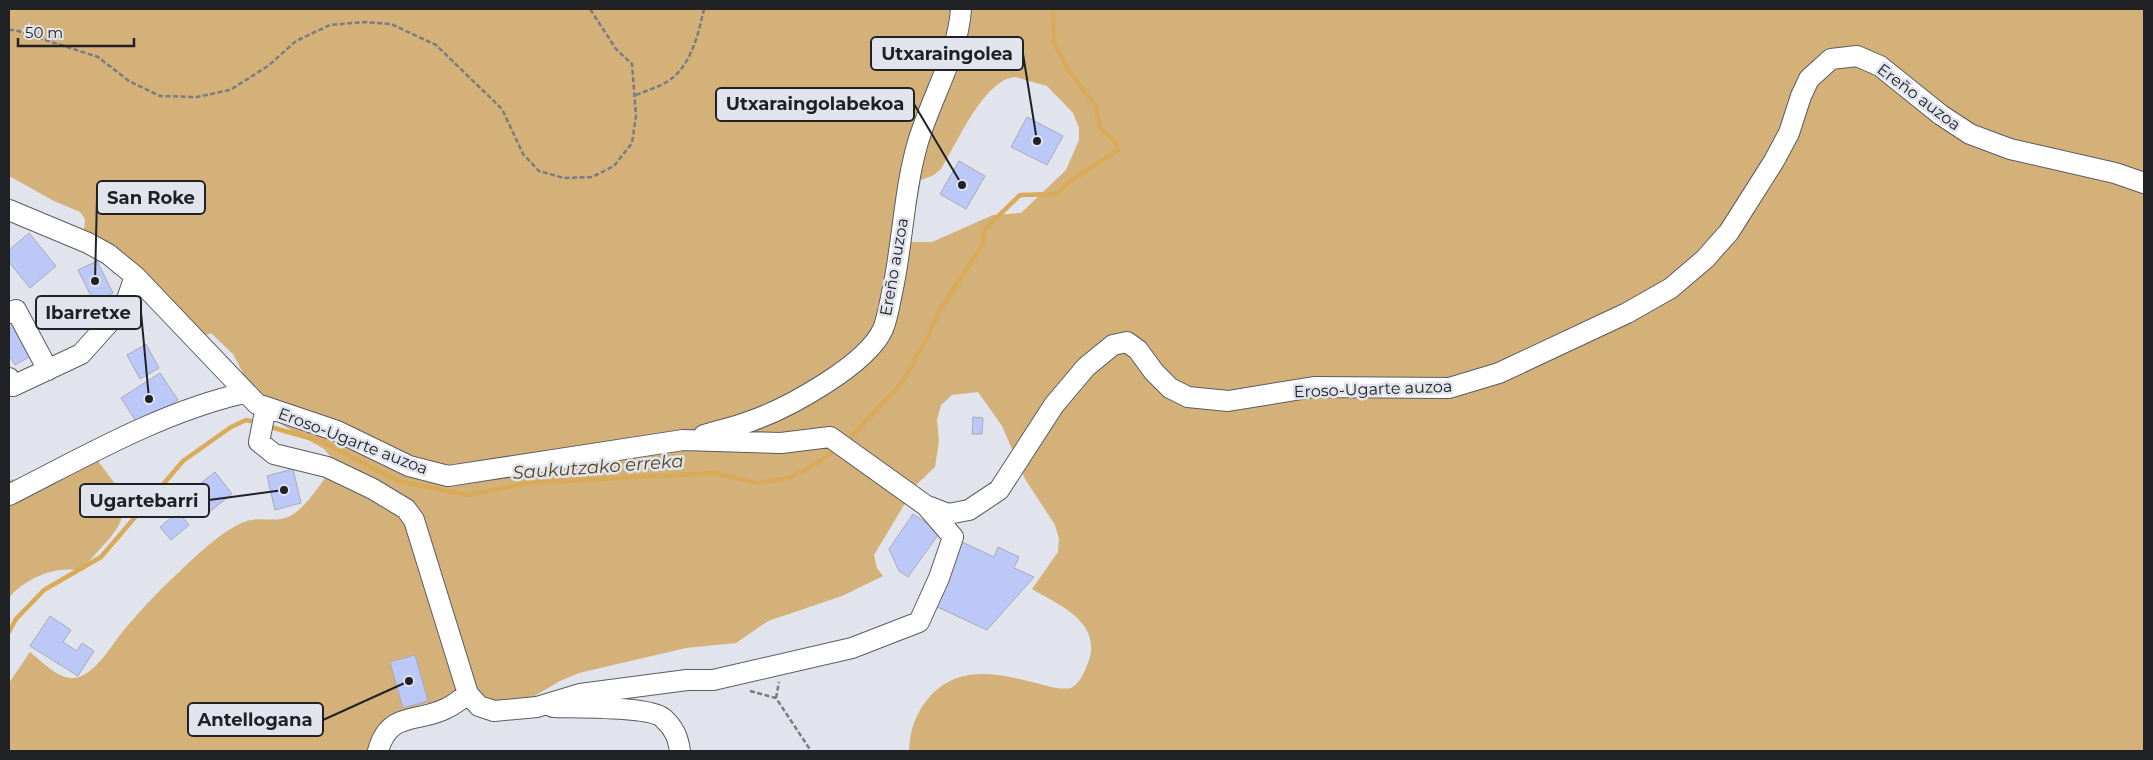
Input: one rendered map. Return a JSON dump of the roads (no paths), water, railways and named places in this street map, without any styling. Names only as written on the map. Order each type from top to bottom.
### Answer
[{"type":"street","name":"Ereño auzoa","points":[[683,440],[752,421],[795,400],[820,387],[850,366],[873,345],[883,328],[891,297],[907,190],[918,142],[956,37],[961,9]]},
{"type":"street","name":"Ereño auzoa","points":[[1728,232],[1774,161],[1789,133],[1800,96],[1809,79],[1831,60],[1857,56],[1880,66],[1941,115],[1970,134],[2010,149],[2115,173],[2144,183]]},
{"type":"street","name":"Eroso-Ugarte auzoa","points":[[9,210],[88,243],[108,254],[134,276],[244,393],[257,404],[337,431],[409,466],[448,476],[683,440],[781,442],[830,437],[925,505],[953,537],[939,578],[919,622],[852,648],[713,680],[687,680],[580,694],[537,707]]},
{"type":"street","name":"Eroso-Ugarte auzoa","points":[[925,505],[948,514],[955,513],[969,510],[999,490],[1054,405],[1086,367],[1113,345],[1127,342],[1138,350],[1154,372],[1170,388],[1188,397],[1228,401],[1314,387],[1449,388],[1498,373],[1627,313],[1664,293],[1705,259],[1728,232]]},
{"type":"street","points":[[9,378],[13,386],[81,354],[125,305],[134,276]]},
{"type":"street","points":[[9,313],[16,310],[48,370]]},
{"type":"street","points":[[9,496],[108,445],[206,402],[244,393]]},
{"type":"street","name":"Eroso-Ugarte auzoa","points":[[266,407],[259,442],[274,454],[327,468],[366,485],[406,509],[414,520],[468,694],[479,706],[494,711],[537,707],[640,711],[662,717],[677,733],[680,751]]},
{"type":"street","points":[[378,751],[385,732],[393,725],[410,717],[445,710],[468,694]]},
{"type":"waterway","name":"Saukutzako erreka","points":[[848,440],[901,384],[927,338],[938,313],[983,244],[984,230],[1020,195],[1057,194],[1069,182],[1118,150],[1116,142],[1100,128],[1096,107],[1068,69],[1054,42],[1053,9]]},
{"type":"waterway","name":"Saukutzako erreka","points":[[9,632],[16,619],[44,590],[101,557],[183,461],[231,427],[246,420],[250,421]]},
{"type":"waterway","name":"Saukutzako erreka","points":[[274,428],[323,442],[398,481],[467,495],[528,483],[714,473],[758,483],[789,478],[818,463],[836,449]]},
{"type":"place","name":"Utxaraingolea","points":[[1037,141]]},
{"type":"place","name":"Utxaraingolabekoa","points":[[962,185]]},
{"type":"place","name":"San Roke","points":[[95,281]]},
{"type":"place","name":"Ibarretxe","points":[[149,399]]},
{"type":"place","name":"Ugartebarri","points":[[284,490]]},
{"type":"place","name":"Antellogana","points":[[409,681]]}]
